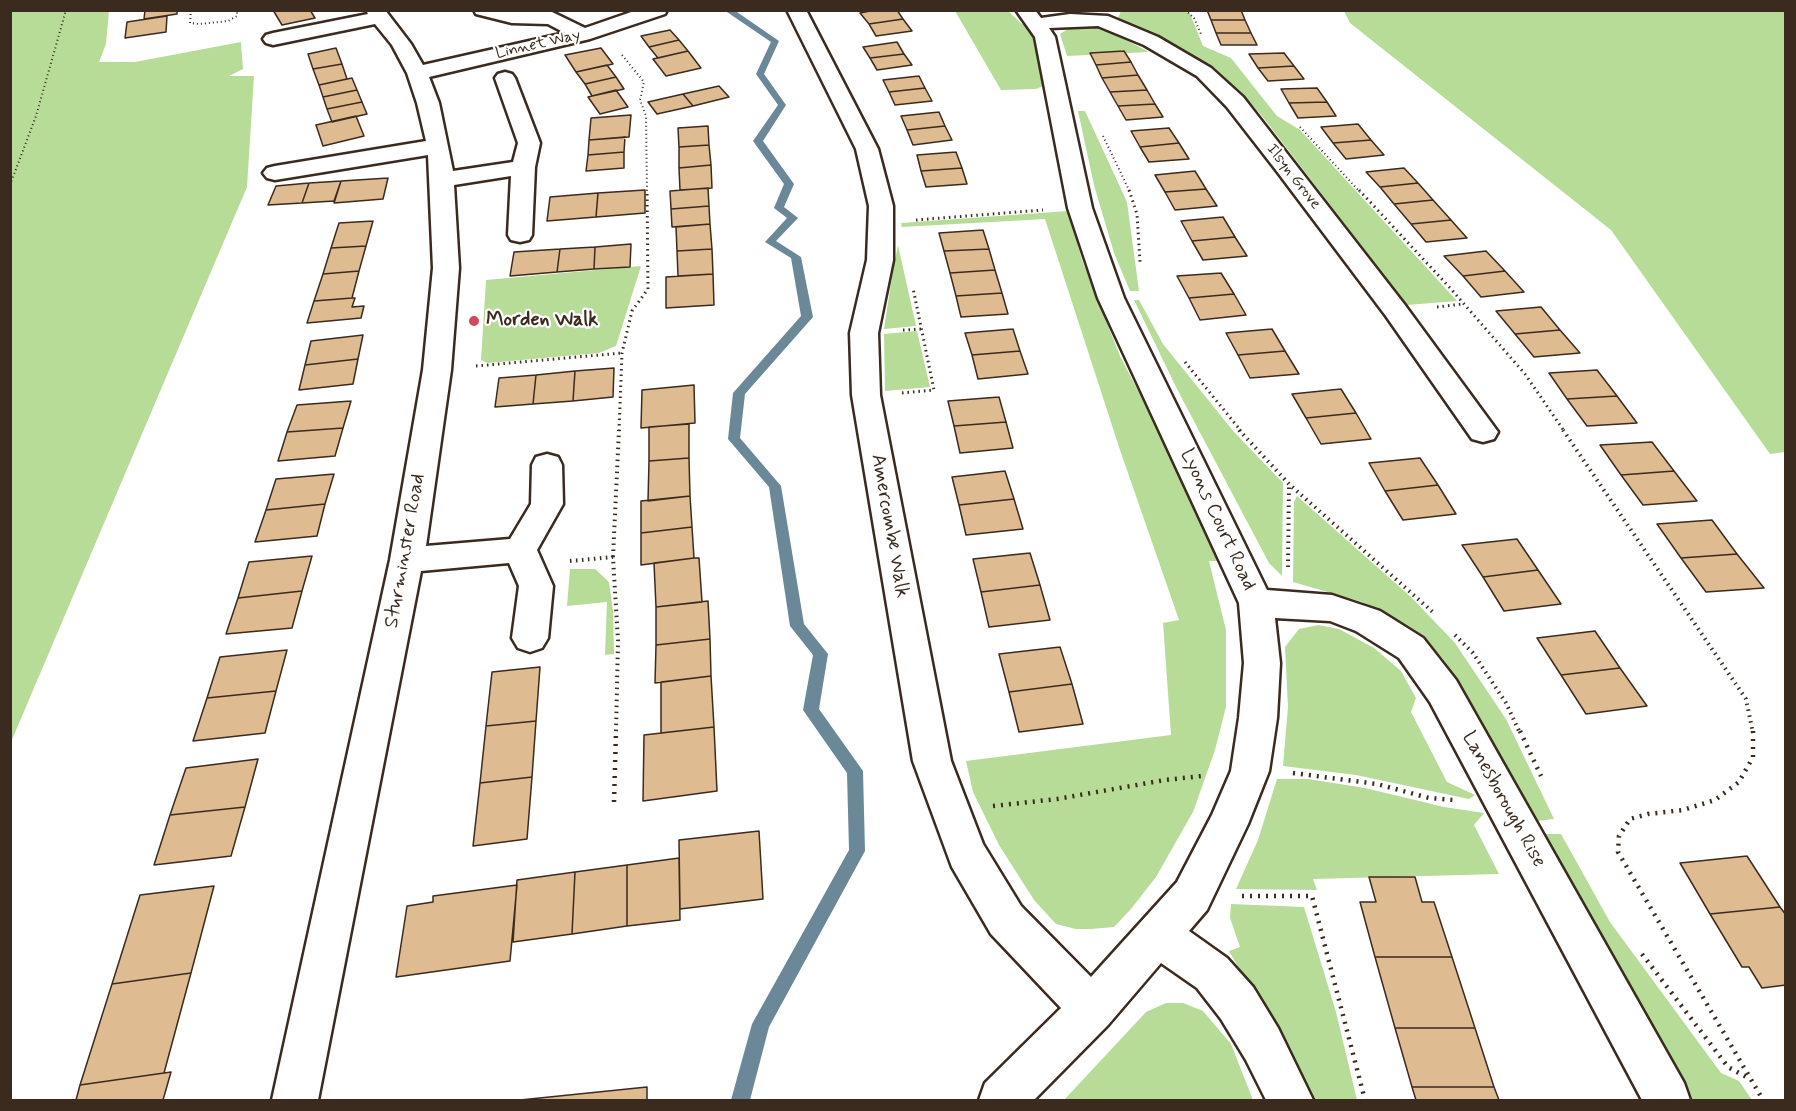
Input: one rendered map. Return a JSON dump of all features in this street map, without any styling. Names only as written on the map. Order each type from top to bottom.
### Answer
[{"type":"street","points":[[483,10],[512,17],[552,18],[591,32]]},
{"type":"street","name":"Linnet Way","points":[[417,74],[591,32],[658,10]]},
{"type":"street","name":"Amercombe Walk","points":[[796,10],[867,149],[881,206],[880,260],[864,333],[866,395],[933,761],[966,854],[1006,920],[1092,1009]]},
{"type":"street","points":[[273,39],[377,14]]},
{"type":"street","name":"Sturminster Road","points":[[295,1101],[406,560],[438,370],[446,268],[442,180],[438,146],[428,103],[417,74],[401,44],[377,14]]},
{"type":"street","name":"Ilsyn Grove","points":[[1031,17],[1070,20],[1104,15],[1204,72],[1235,102],[1395,310],[1483,432]]},
{"type":"street","name":"Lyons Court Road","points":[[1002,1101],[1092,1009],[1192,896],[1228,824],[1250,771],[1258,718],[1262,663],[1274,604],[1111,298],[1080,208],[1046,37],[1031,17]]},
{"type":"street","points":[[505,78],[529,142],[523,167],[520,235]]},
{"type":"street","points":[[275,173],[438,146]]},
{"type":"street","points":[[442,180],[523,167]]},
{"type":"street","points":[[530,638],[536,586],[523,558],[547,504],[547,465]]},
{"type":"street","points":[[406,560],[523,558]]},
{"type":"street","name":"Lanesborough Rise","points":[[1274,604],[1332,608],[1368,621],[1411,648],[1443,691],[1667,1101]]},
{"type":"street","points":[[1158,935],[1212,973],[1237,1003],[1262,1044],[1290,1101]]},
{"type":"path","points":[[10,185],[36,116],[66,10]]},
{"type":"path","points":[[191,10],[190,23],[207,24],[228,21],[237,16],[237,10]]},
{"type":"path","points":[[1185,10],[1194,18]]},
{"type":"path","points":[[1191,10],[1202,36]]},
{"type":"path","points":[[591,32],[644,82],[640,100],[646,116],[648,289],[632,311],[622,353],[613,557],[618,642],[614,802]]},
{"type":"path","points":[[1058,97],[1082,99],[1112,152],[1137,214],[1137,241],[1144,296],[1111,298]]},
{"type":"path","points":[[1296,125],[1311,137],[1525,374],[1746,699],[1754,727],[1754,757],[1738,782],[1715,800],[1683,810],[1630,819],[1619,836],[1618,852],[1762,1101]]},
{"type":"path","points":[[880,222],[1080,208]]},
{"type":"path","points":[[866,395],[934,390],[912,284]]},
{"type":"path","points":[[438,370],[622,353]]},
{"type":"path","points":[[1183,359],[1230,420],[1289,484],[1440,620]]},
{"type":"path","points":[[1274,604],[1288,584],[1289,484]]},
{"type":"path","points":[[523,558],[613,557]]},
{"type":"path","points":[[1449,628],[1473,653],[1506,703],[1542,777]]},
{"type":"path","points":[[1192,896],[1312,896],[1365,1101]]},
{"type":"path","points":[[1636,945],[1728,1067],[1750,1078]]},
{"type":"green space","points":[[11,10],[109,11],[106,44],[99,62],[135,62],[241,42],[243,69],[229,76],[254,76],[247,187],[11,742]]},
{"type":"green space","points":[[955,11],[1008,11],[1022,24],[1030,24],[1037,34],[1045,82],[1043,86],[1036,89],[1001,90]]},
{"type":"green space","points":[[1121,11],[1189,11],[1203,46],[1231,58],[1277,116],[1300,130],[1457,301],[1407,305],[1262,116],[1241,92],[1203,62],[1171,42],[1118,18]]},
{"type":"green space","points":[[1344,11],[1785,11],[1785,452],[1770,454],[1611,230],[1350,23]]},
{"type":"green space","points":[[1090,27],[1105,29],[1149,52],[1067,56],[1060,34],[1068,29]]},
{"type":"green space","points":[[1078,111],[1085,111],[1127,202],[1139,291],[1130,291],[1114,253],[1094,185]]},
{"type":"green space","points":[[1068,211],[1082,260],[1120,356],[1203,516],[1219,561],[1209,561],[1226,630],[1226,707],[1215,750],[1193,812],[1156,877],[1131,909],[1114,927],[1091,929],[1076,929],[1056,924],[1034,900],[999,845],[973,792],[966,761],[1171,735],[1163,623],[1179,620],[1120,450],[1045,219],[902,227],[901,223]]},
{"type":"green space","points":[[898,245],[916,326],[884,329],[893,270]]},
{"type":"green space","points":[[641,266],[616,346],[599,353],[488,363],[481,360],[486,280]]},
{"type":"green space","points":[[1134,300],[1139,300],[1163,344],[1234,432],[1283,483],[1282,576],[1269,563],[1177,389]]},
{"type":"green space","points":[[917,331],[930,387],[885,391],[884,334]]},
{"type":"green space","points":[[1297,496],[1411,597],[1455,643],[1506,719],[1554,819],[1537,821],[1477,713],[1443,659],[1413,629],[1362,602],[1293,582],[1294,502]]},
{"type":"green space","points":[[570,569],[595,569],[609,582],[613,611],[614,654],[605,655],[607,602],[567,606]]},
{"type":"green space","points":[[1318,625],[1339,629],[1374,648],[1401,671],[1416,698],[1411,712],[1447,782],[1475,795],[1469,799],[1356,775],[1283,766],[1288,707],[1285,647],[1299,629]]},
{"type":"green space","points":[[1277,779],[1308,779],[1365,788],[1444,807],[1484,813],[1474,825],[1499,874],[1313,879],[1317,890],[1236,889],[1258,840]]},
{"type":"green space","points":[[1542,834],[1561,834],[1610,922],[1721,1073],[1739,1081],[1752,1100],[1693,1100]]},
{"type":"green space","points":[[1231,904],[1304,907],[1336,1012],[1357,1100],[1310,1100],[1301,1077],[1229,951],[1240,947],[1230,918]]},
{"type":"green space","points":[[1166,1003],[1183,1003],[1203,1011],[1231,1044],[1253,1100],[1064,1100],[1146,1012]]},
{"type":"building","points":[[145,10],[177,10],[177,14],[144,19]]},
{"type":"building","points":[[273,10],[310,10],[315,18],[282,25]]},
{"type":"building","points":[[897,10],[903,19],[869,24],[860,13]]},
{"type":"building","points":[[1207,10],[1241,10],[1245,20],[1211,20]]},
{"type":"building","points":[[167,16],[166,32],[125,38],[127,22]]},
{"type":"building","points":[[903,19],[912,31],[876,36],[869,24]]},
{"type":"building","points":[[1211,20],[1245,20],[1251,33],[1216,33]]},
{"type":"building","points":[[670,30],[679,40],[649,47],[641,36]]},
{"type":"building","points":[[1216,33],[1251,33],[1257,45],[1221,45]]},
{"type":"building","points":[[679,40],[688,51],[658,58],[649,47]]},
{"type":"building","points":[[897,42],[904,54],[870,58],[863,47]]},
{"type":"building","points":[[336,48],[342,64],[313,69],[308,54]]},
{"type":"building","points":[[601,48],[613,64],[576,72],[565,55]]},
{"type":"building","points":[[688,51],[701,68],[666,76],[653,59]]},
{"type":"building","points":[[1124,51],[1131,62],[1096,65],[1090,53]]},
{"type":"building","points":[[1284,53],[1294,66],[1258,68],[1249,54]]},
{"type":"building","points":[[904,54],[912,65],[877,70],[870,58]]},
{"type":"building","points":[[1131,62],[1138,75],[1102,78],[1096,65]]},
{"type":"building","points":[[342,64],[347,79],[319,85],[313,69]]},
{"type":"building","points":[[607,65],[616,77],[585,84],[576,72]]},
{"type":"building","points":[[1294,66],[1304,79],[1268,81],[1258,68]]},
{"type":"building","points":[[1138,75],[1147,90],[1110,92],[1102,78]]},
{"type":"building","points":[[919,76],[925,88],[889,92],[883,80]]},
{"type":"building","points":[[616,77],[624,89],[592,96],[585,84]]},
{"type":"building","points":[[352,78],[357,90],[323,97],[319,85]]},
{"type":"building","points":[[719,86],[729,97],[693,106],[683,94]]},
{"type":"building","points":[[925,88],[932,101],[895,105],[889,92]]},
{"type":"building","points":[[1317,88],[1327,102],[1289,103],[1281,89]]},
{"type":"building","points":[[357,90],[362,102],[327,109],[323,97]]},
{"type":"building","points":[[616,90],[628,107],[600,114],[588,97]]},
{"type":"building","points":[[1147,90],[1155,104],[1118,106],[1110,92]]},
{"type":"building","points":[[683,94],[693,106],[657,114],[648,102]]},
{"type":"building","points":[[362,102],[367,114],[332,122],[327,109]]},
{"type":"building","points":[[1327,102],[1336,116],[1298,118],[1289,103]]},
{"type":"building","points":[[1155,104],[1163,117],[1126,120],[1118,106]]},
{"type":"building","points":[[939,112],[945,126],[907,130],[901,116]]},
{"type":"building","points":[[631,115],[629,137],[589,140],[591,118]]},
{"type":"building","points":[[356,116],[364,136],[323,146],[316,125]]},
{"type":"building","points":[[1358,124],[1371,140],[1333,143],[1321,127]]},
{"type":"building","points":[[708,126],[709,145],[679,147],[678,128]]},
{"type":"building","points":[[945,126],[952,140],[913,145],[907,130]]},
{"type":"building","points":[[1169,128],[1179,143],[1140,147],[1131,131]]},
{"type":"building","points":[[625,137],[624,152],[588,155],[589,140]]},
{"type":"building","points":[[1371,140],[1384,155],[1346,159],[1333,143]]},
{"type":"building","points":[[1179,143],[1189,159],[1149,162],[1140,147]]},
{"type":"building","points":[[709,145],[711,165],[679,168],[679,147]]},
{"type":"building","points":[[624,152],[624,168],[586,171],[588,155]]},
{"type":"building","points":[[956,152],[962,168],[921,171],[917,155]]},
{"type":"building","points":[[711,165],[712,188],[680,190],[679,168]]},
{"type":"building","points":[[962,168],[967,184],[926,187],[921,171]]},
{"type":"building","points":[[1404,168],[1418,183],[1380,187],[1366,172]]},
{"type":"building","points":[[1195,171],[1206,189],[1165,192],[1155,175]]},
{"type":"building","points":[[388,178],[383,199],[334,203],[341,181]]},
{"type":"building","points":[[341,181],[334,201],[302,203],[309,183]]},
{"type":"building","points":[[309,183],[302,203],[268,205],[276,186]]},
{"type":"building","points":[[1418,183],[1433,200],[1394,204],[1380,187]]},
{"type":"building","points":[[708,188],[709,206],[671,209],[670,191]]},
{"type":"building","points":[[1206,189],[1217,206],[1175,210],[1165,192]]},
{"type":"building","points":[[645,190],[645,213],[596,217],[598,193]]},
{"type":"building","points":[[598,193],[596,217],[547,221],[550,197]]},
{"type":"building","points":[[1433,200],[1451,220],[1411,224],[1394,204]]},
{"type":"building","points":[[709,206],[710,224],[672,227],[671,209]]},
{"type":"building","points":[[1223,217],[1235,237],[1192,241],[1181,221]]},
{"type":"building","points":[[1451,220],[1467,238],[1426,242],[1411,224]]},
{"type":"building","points":[[373,221],[366,246],[331,248],[339,223]]},
{"type":"building","points":[[710,224],[712,249],[677,251],[676,227]]},
{"type":"building","points":[[983,230],[989,249],[944,251],[939,233]]},
{"type":"building","points":[[1235,237],[1247,256],[1203,260],[1192,241]]},
{"type":"building","points":[[631,244],[630,267],[594,269],[595,247]]},
{"type":"building","points":[[366,246],[359,271],[323,274],[331,248]]},
{"type":"building","points":[[595,247],[594,269],[557,272],[560,249]]},
{"type":"building","points":[[560,249],[557,272],[510,276],[514,252]]},
{"type":"building","points":[[712,249],[713,274],[678,276],[677,251]]},
{"type":"building","points":[[989,249],[995,270],[950,273],[944,251]]},
{"type":"building","points":[[1486,251],[1505,271],[1463,276],[1444,256]]},
{"type":"building","points":[[995,270],[1002,293],[956,296],[950,273]]},
{"type":"building","points":[[359,271],[352,298],[314,301],[323,274]]},
{"type":"building","points":[[1505,271],[1524,292],[1481,297],[1463,276]]},
{"type":"building","points":[[1221,273],[1234,294],[1189,298],[1177,276]]},
{"type":"building","points":[[713,274],[714,305],[666,308],[666,277]]},
{"type":"building","points":[[1002,293],[1008,314],[961,317],[956,296]]},
{"type":"building","points":[[1234,294],[1246,315],[1200,320],[1189,298]]},
{"type":"building","points":[[355,298],[352,307],[364,306],[361,318],[307,323],[314,301]]},
{"type":"building","points":[[1541,307],[1560,330],[1515,334],[1496,311]]},
{"type":"building","points":[[1013,329],[1020,351],[972,355],[965,333]]},
{"type":"building","points":[[1272,329],[1285,351],[1238,355],[1226,333]]},
{"type":"building","points":[[1560,330],[1580,353],[1534,357],[1515,334]]},
{"type":"building","points":[[363,335],[358,359],[305,365],[311,341]]},
{"type":"building","points":[[1020,351],[1028,374],[978,379],[972,355]]},
{"type":"building","points":[[1285,351],[1299,374],[1250,378],[1238,355]]},
{"type":"building","points":[[358,359],[353,384],[299,390],[305,365]]},
{"type":"building","points":[[614,368],[613,397],[573,401],[575,371]]},
{"type":"building","points":[[1597,370],[1617,396],[1567,399],[1549,373]]},
{"type":"building","points":[[575,371],[573,401],[533,404],[536,375]]},
{"type":"building","points":[[536,375],[533,404],[495,407],[499,378]]},
{"type":"building","points":[[694,385],[695,423],[641,428],[642,390]]},
{"type":"building","points":[[1341,389],[1356,413],[1306,418],[1292,394]]},
{"type":"building","points":[[1617,396],[1637,423],[1587,426],[1567,399]]},
{"type":"building","points":[[999,397],[1006,422],[954,426],[948,401]]},
{"type":"building","points":[[351,401],[343,428],[287,432],[297,405]]},
{"type":"building","points":[[1356,413],[1371,439],[1321,444],[1306,418]]},
{"type":"building","points":[[1006,422],[1013,448],[960,453],[954,426]]},
{"type":"building","points":[[689,424],[689,458],[649,461],[649,427]]},
{"type":"building","points":[[343,428],[335,456],[278,461],[287,432]]},
{"type":"building","points":[[1652,442],[1674,471],[1621,475],[1600,445]]},
{"type":"building","points":[[689,458],[690,496],[648,501],[649,461]]},
{"type":"building","points":[[1420,458],[1438,485],[1385,491],[1369,463]]},
{"type":"building","points":[[1005,471],[1014,499],[959,505],[952,477]]},
{"type":"building","points":[[1674,471],[1697,501],[1643,505],[1621,475]]},
{"type":"building","points":[[334,474],[325,504],[266,510],[276,479]]},
{"type":"building","points":[[1438,485],[1456,514],[1403,520],[1385,491]]},
{"type":"building","points":[[690,496],[692,527],[641,533],[641,501]]},
{"type":"building","points":[[1014,499],[1023,529],[966,535],[959,505]]},
{"type":"building","points":[[325,504],[317,536],[255,542],[266,510]]},
{"type":"building","points":[[1712,520],[1737,554],[1681,558],[1657,524]]},
{"type":"building","points":[[692,527],[694,558],[641,565],[641,533]]},
{"type":"building","points":[[1517,539],[1538,570],[1483,577],[1462,545]]},
{"type":"building","points":[[1030,553],[1040,585],[981,592],[973,559]]},
{"type":"building","points":[[1737,554],[1764,588],[1706,592],[1681,558]]},
{"type":"building","points":[[312,556],[302,591],[238,598],[249,562]]},
{"type":"building","points":[[699,558],[702,602],[656,607],[654,563]]},
{"type":"building","points":[[1538,570],[1561,604],[1504,611],[1483,577]]},
{"type":"building","points":[[1040,585],[1050,620],[989,627],[981,592]]},
{"type":"building","points":[[302,591],[292,628],[226,634],[238,598]]},
{"type":"building","points":[[708,601],[710,639],[656,645],[656,607]]},
{"type":"building","points":[[1595,631],[1620,668],[1561,675],[1537,638]]},
{"type":"building","points":[[710,639],[711,676],[655,683],[656,645]]},
{"type":"building","points":[[1060,647],[1072,684],[1009,692],[999,654]]},
{"type":"building","points":[[287,650],[276,691],[207,698],[220,657]]},
{"type":"building","points":[[540,667],[536,721],[486,726],[492,672]]},
{"type":"building","points":[[1620,668],[1647,706],[1586,714],[1561,675]]},
{"type":"building","points":[[711,676],[714,727],[661,733],[661,682]]},
{"type":"building","points":[[1072,684],[1083,724],[1019,732],[1009,692]]},
{"type":"building","points":[[276,691],[265,733],[193,741],[207,698]]},
{"type":"building","points":[[536,721],[532,777],[480,783],[486,726]]},
{"type":"building","points":[[714,727],[717,791],[643,801],[644,735]]},
{"type":"building","points":[[258,759],[245,807],[170,815],[186,768]]},
{"type":"building","points":[[532,777],[527,839],[473,846],[480,783]]},
{"type":"building","points":[[245,807],[231,856],[154,865],[170,815]]},
{"type":"building","points":[[759,831],[763,899],[680,909],[679,840]]},
{"type":"building","points":[[1747,856],[1780,907],[1710,914],[1680,863]]},
{"type":"building","points":[[679,858],[680,920],[627,926],[627,865]]},
{"type":"building","points":[[627,865],[627,926],[572,934],[575,872]]},
{"type":"building","points":[[575,872],[572,934],[513,942],[517,880]]},
{"type":"building","points":[[1369,877],[1415,877],[1422,902],[1434,902],[1452,957],[1375,957],[1360,902],[1376,902]]},
{"type":"building","points":[[517,885],[510,961],[396,977],[407,906],[433,902],[433,896]]},
{"type":"building","points":[[214,886],[191,973],[112,984],[140,895]]},
{"type":"building","points":[[1780,907],[1786,915],[1786,985],[1762,988],[1749,967],[1742,967],[1710,914]]},
{"type":"building","points":[[1375,957],[1452,957],[1475,1028],[1395,1028]]},
{"type":"building","points":[[191,973],[164,1073],[80,1085],[112,984]]},
{"type":"building","points":[[1395,1028],[1475,1028],[1494,1087],[1412,1087]]},
{"type":"building","points":[[171,1072],[163,1100],[76,1100],[80,1085]]},
{"type":"building","points":[[647,1087],[647,1100],[520,1100]]},
{"type":"building","points":[[1412,1087],[1494,1087],[1499,1100],[1416,1100]]},
{"type":"waterway","points":[[728,10],[775,41],[760,74],[782,105],[758,141],[789,184],[779,208],[793,218],[770,242],[796,257],[807,317],[739,393],[734,439],[775,486],[797,626],[821,654],[811,710],[855,771],[857,851],[761,1024],[741,1100]]},
{"type":"place","name":"Morden Walk","points":[[474,321]]}]
